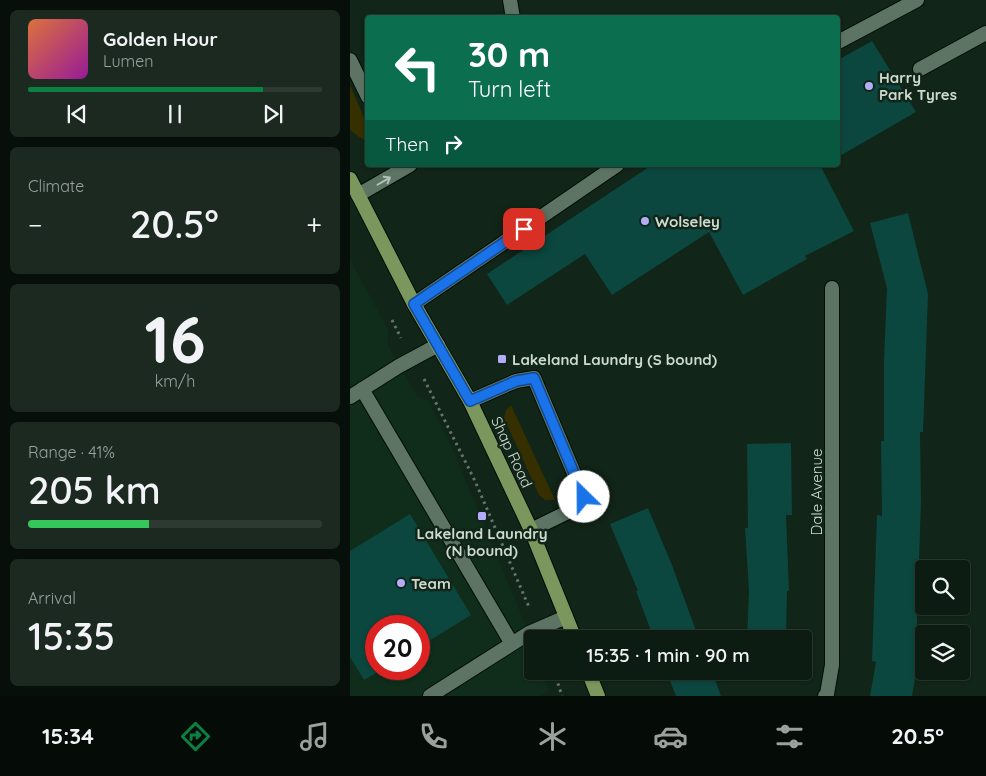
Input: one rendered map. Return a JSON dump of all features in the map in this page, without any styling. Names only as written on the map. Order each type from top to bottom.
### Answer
[{"type":"highway","name":"Shap Road","points":[[350,179],[414,304],[470,401],[531,530],[571,630]]},
{"type":"highway","points":[[592,680],[598,696]]},
{"type":"street","points":[[510,0],[513,15]]},
{"type":"street","points":[[840,41],[917,0]]},
{"type":"street","points":[[920,69],[986,34]]},
{"type":"street","points":[[350,60],[365,91]]},
{"type":"street","points":[[358,195],[404,167]]},
{"type":"street","points":[[414,304],[614,167]]},
{"type":"street","name":"Dale Avenue","points":[[825,696],[827,694],[832,665],[832,288]]},
{"type":"street","points":[[350,397],[438,345]]},
{"type":"street","points":[[470,401],[516,381],[534,378],[584,497],[572,510],[531,530]]},
{"type":"street","points":[[362,389],[512,644]]},
{"type":"street","points":[[430,696],[529,633],[566,617]]},
{"type":"path","points":[[425,379],[475,480],[531,612]]},
{"type":"path","points":[[557,680],[562,696]]},
{"type":"shaded area","points":[[350,85],[365,120],[365,140],[350,130]]},
{"type":"shaded area","points":[[350,259],[389,331],[387,344],[418,397],[428,400],[451,445],[528,630],[524,630],[524,680],[546,680],[549,690],[540,696],[350,696]]},
{"type":"shaded area","points":[[511,405],[555,500],[545,500],[539,495],[504,418],[506,410]]},
{"type":"building","name":"Harry Park Tyres","points":[[872,41],[916,112],[840,156],[840,59]]},
{"type":"building","name":"Wolseley","points":[[649,167],[821,167],[854,231],[805,256],[807,259],[743,295],[709,232],[612,295],[585,254],[507,305],[487,274]]},
{"type":"building","points":[[908,213],[928,294],[923,432],[920,432],[921,502],[919,560],[915,560],[915,615],[917,615],[917,625],[915,625],[915,679],[912,696],[870,696],[876,662],[872,661],[877,515],[882,516],[881,441],[884,441],[884,360],[887,288],[870,223]]},
{"type":"building","points":[[791,443],[792,515],[786,515],[789,591],[787,591],[786,630],[747,630],[749,591],[745,528],[748,528],[747,444]]},
{"type":"building","points":[[648,508],[672,565],[696,630],[651,630],[636,591],[638,591],[610,524]]},
{"type":"building","name":"Team","points":[[410,514],[471,615],[430,640],[430,615],[365,615],[364,680],[350,657],[350,551]]},
{"type":"building","points":[[670,680],[715,680],[721,696],[676,696]]},
{"type":"place","name":"Harry Park Tyres","points":[[869,86]]},
{"type":"place","name":"Wolseley","points":[[645,221]]},
{"type":"place","name":"Lakeland Laundry (S bound)","points":[[502,359]]},
{"type":"place","name":"Lakeland Laundry (N bound)","points":[[482,516]]},
{"type":"place","name":"Team","points":[[401,583]]},
{"type":"route","points":[[524,229],[414,304],[470,401],[516,381],[534,378],[584,497]]}]
